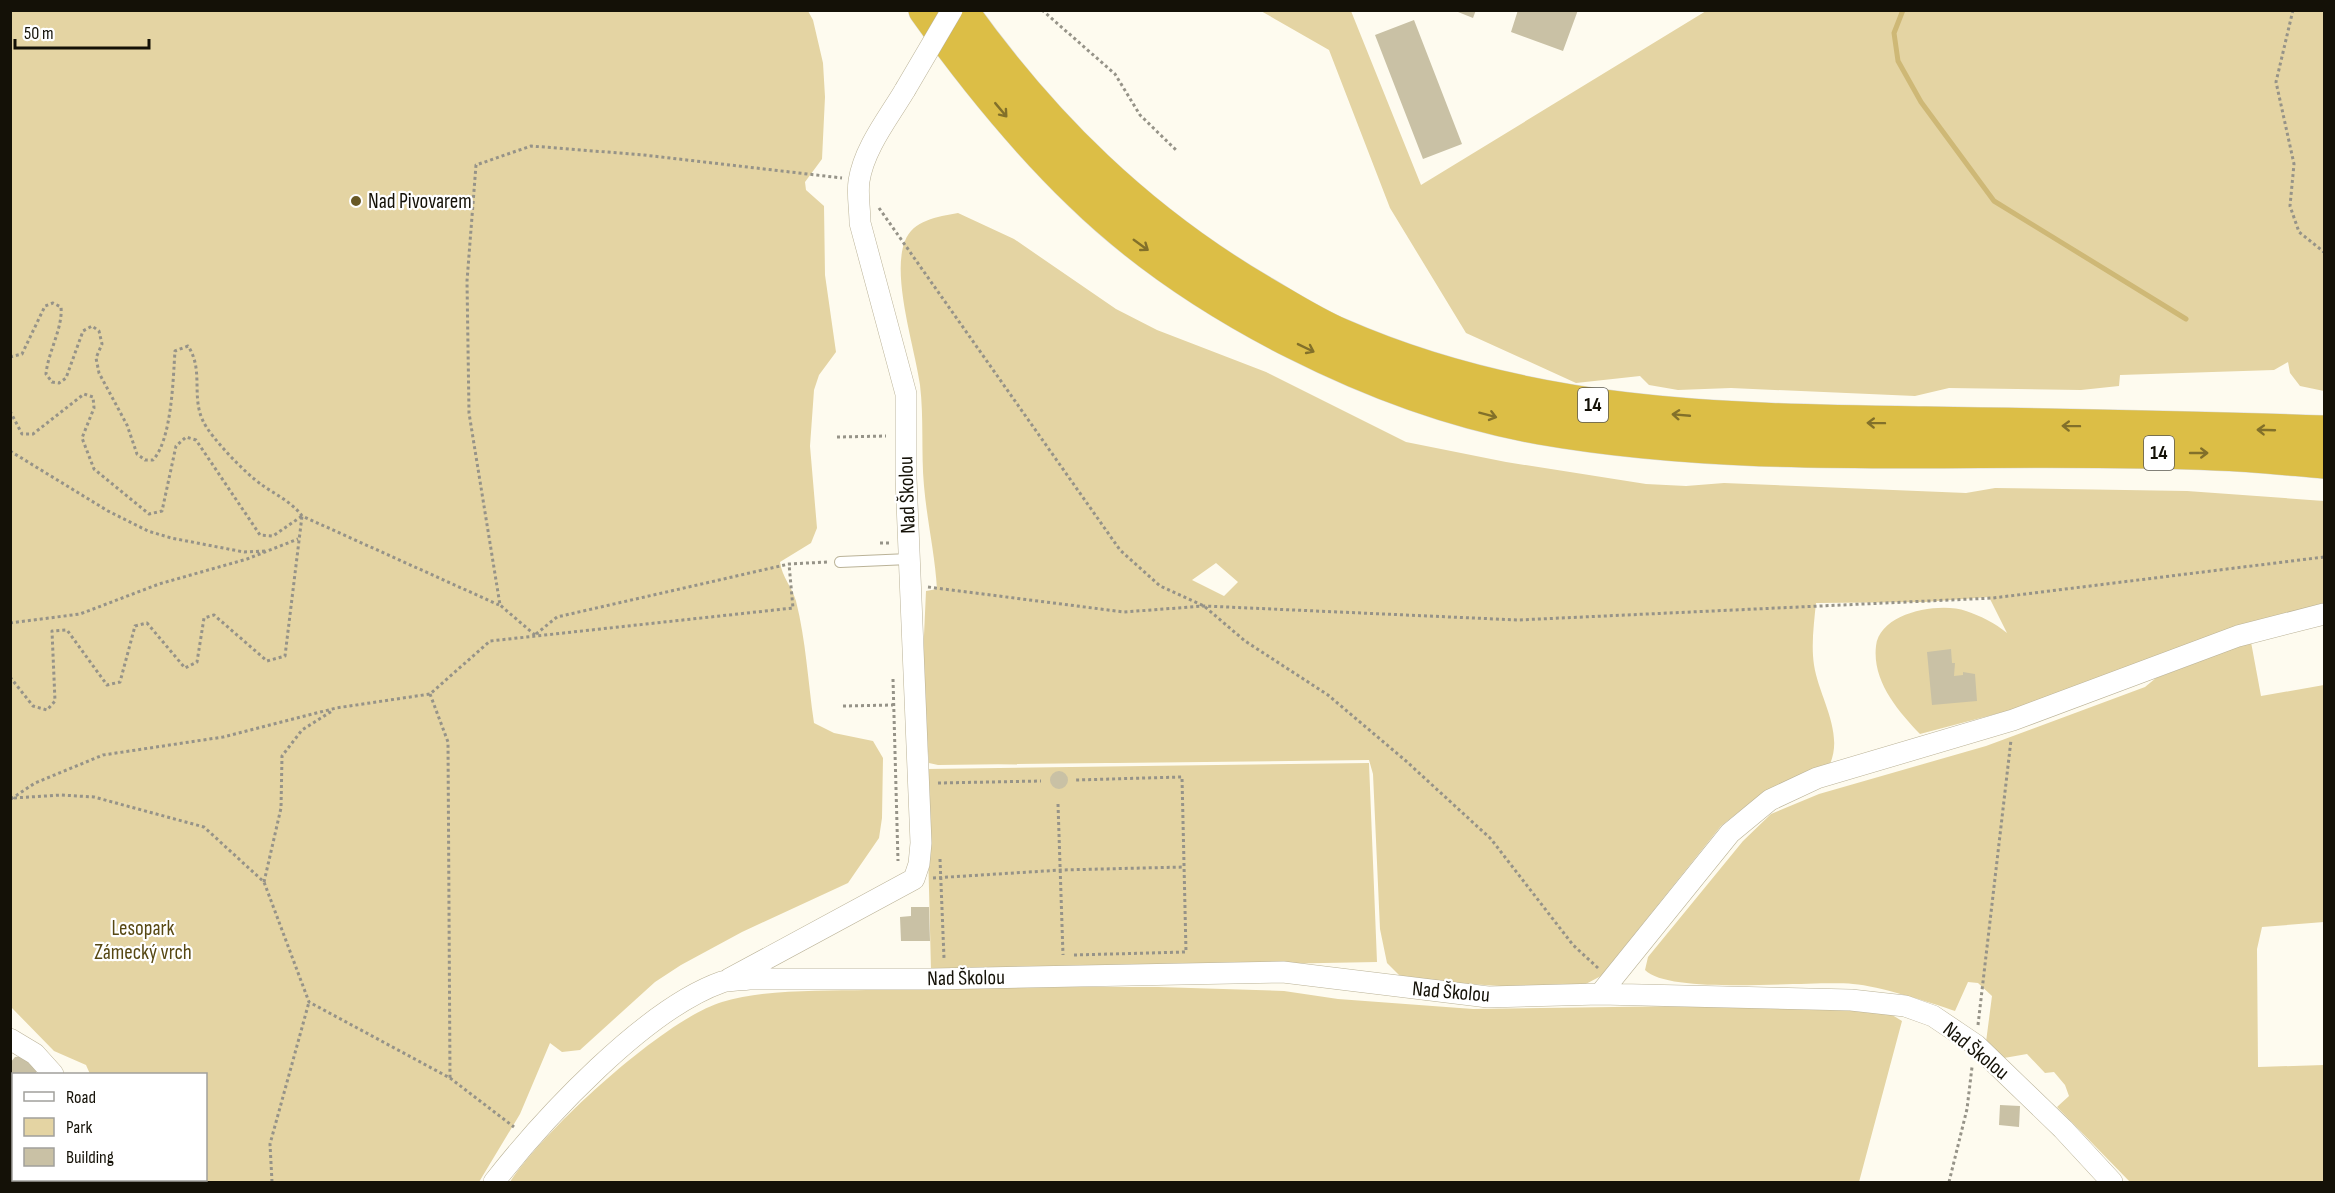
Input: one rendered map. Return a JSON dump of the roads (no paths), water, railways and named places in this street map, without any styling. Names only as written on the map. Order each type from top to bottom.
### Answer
[{"type":"highway","name":"14","points":[[925,10],[973,52],[1016,85],[1070,144],[1137,206],[1214,263],[1339,335],[1452,375],[1538,396],[1622,410],[1740,420],[2325,432]]},
{"type":"highway","name":"14","points":[[961,10],[973,52],[1019,132],[1083,197],[1130,237],[1197,286],[1284,338],[1361,376],[1457,406],[1537,427],[1640,441],[1739,449],[2215,453],[2325,462]]},
{"type":"street","name":"Nad Školou","points":[[494,1182],[558,1109],[625,1045],[667,1010],[914,879],[920,864],[911,585],[901,560],[906,394],[860,223],[859,180],[871,146],[952,10]]},
{"type":"street","points":[[1606,988],[1730,833],[1770,800],[1817,778],[2013,720],[2238,636],[2325,614]]},
{"type":"street","name":"Nad Školou","points":[[723,982],[749,979],[933,979],[1283,972],[1488,997],[1606,988],[1851,1000],[1905,1006],[1933,1016],[1976,1045],[2063,1129],[2112,1182]]},
{"type":"street","points":[[10,1039],[35,1054],[52,1073]]},
{"type":"lane","points":[[840,562],[901,560]]},
{"type":"waterway","points":[[1903,10],[1894,33],[1898,61],[1921,102],[1994,201],[2186,319]]},
{"type":"place","name":"Nad Pivovarem","points":[[356,201]]},
{"type":"park label","name":"Lesopark Zámecký vrch","points":[[143,940]]}]
